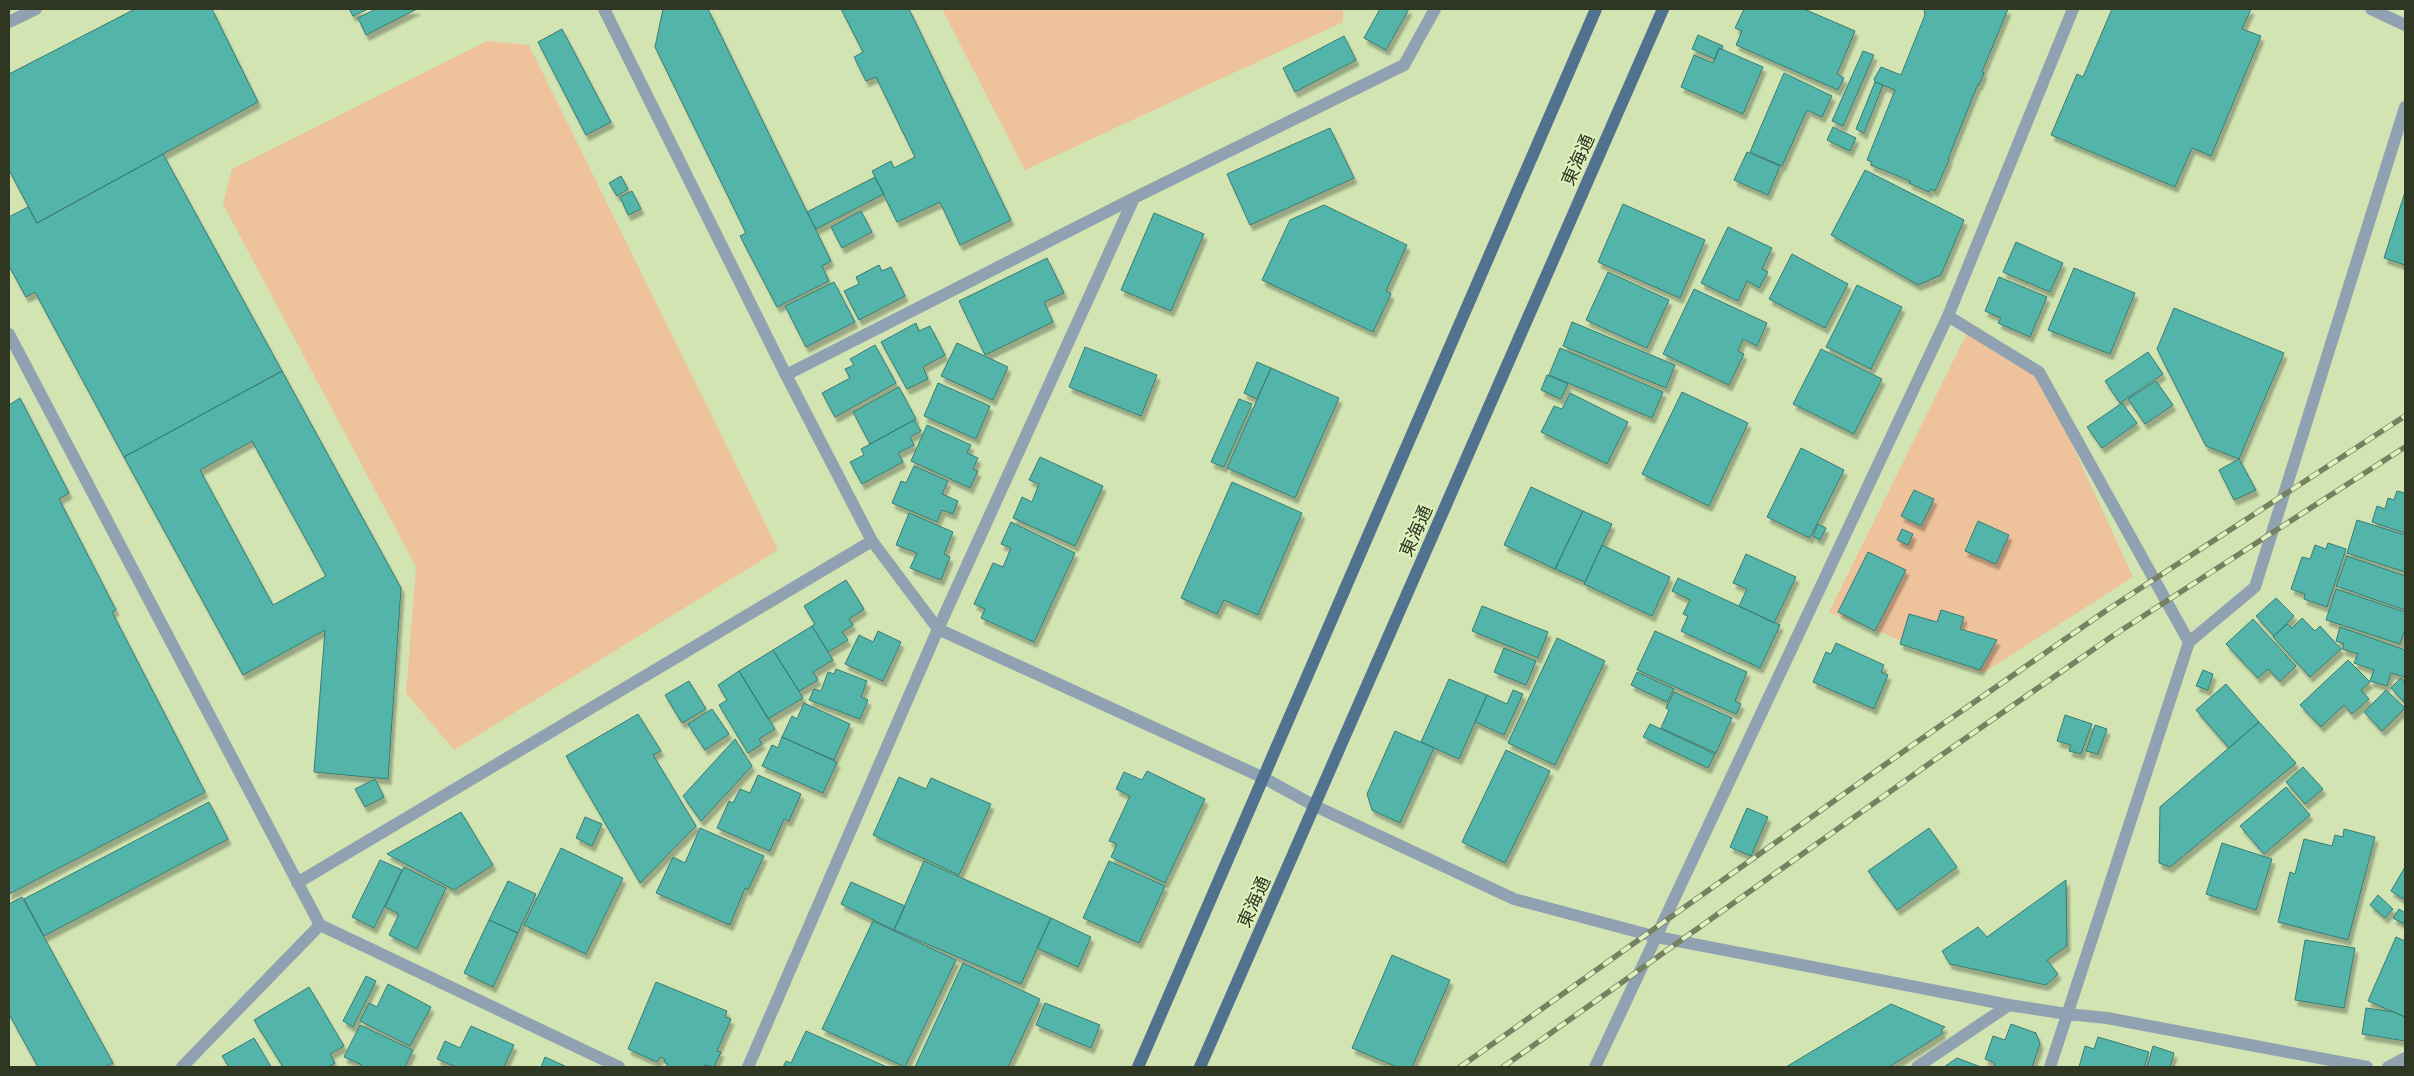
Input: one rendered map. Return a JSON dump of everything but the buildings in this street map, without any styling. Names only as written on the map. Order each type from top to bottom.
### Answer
[{"type":"main road","points":[[1138,1067],[1596,9]]},
{"type":"main road","name":"東海通","points":[[1200,1067],[1663,9]]},
{"type":"street","points":[[9,22],[36,9]]},
{"type":"street","points":[[604,9],[786,376],[872,541],[938,629],[1264,778],[1315,806],[1514,899],[1657,937],[2010,1005],[2106,1018],[2367,1067]]},
{"type":"street","points":[[786,376],[1134,198],[1404,65],[1435,9]]},
{"type":"street","points":[[1595,1067],[1948,316],[2073,9]]},
{"type":"street","points":[[2371,9],[2405,25]]},
{"type":"street","points":[[2050,1067],[2189,642],[2255,587],[2405,107]]},
{"type":"street","points":[[748,1067],[938,629],[1134,198]]},
{"type":"street","points":[[1948,316],[2039,372],[2189,642]]},
{"type":"street","points":[[9,334],[320,925],[619,1067]]},
{"type":"street","points":[[297,883],[872,541]]},
{"type":"street","points":[[182,1067],[196,1062],[320,925]]},
{"type":"street","points":[[1917,1067],[2010,1005]]},
{"type":"street","points":[[2388,1067],[2405,1058]]},
{"type":"shaded area","points":[[942,9],[1343,9],[1343,22],[1025,170]]},
{"type":"shaded area","points":[[487,41],[529,45],[778,550],[454,750],[406,693],[416,567],[223,204],[232,169]]},
{"type":"shaded area","points":[[1969,329],[2039,372],[2133,577],[1983,673],[1829,612]]},
{"type":"railway","points":[[1460,1067],[1914,744],[2107,610],[2405,416]]},
{"type":"railway","points":[[1503,1067],[1933,761],[2114,635],[2405,447]]}]
